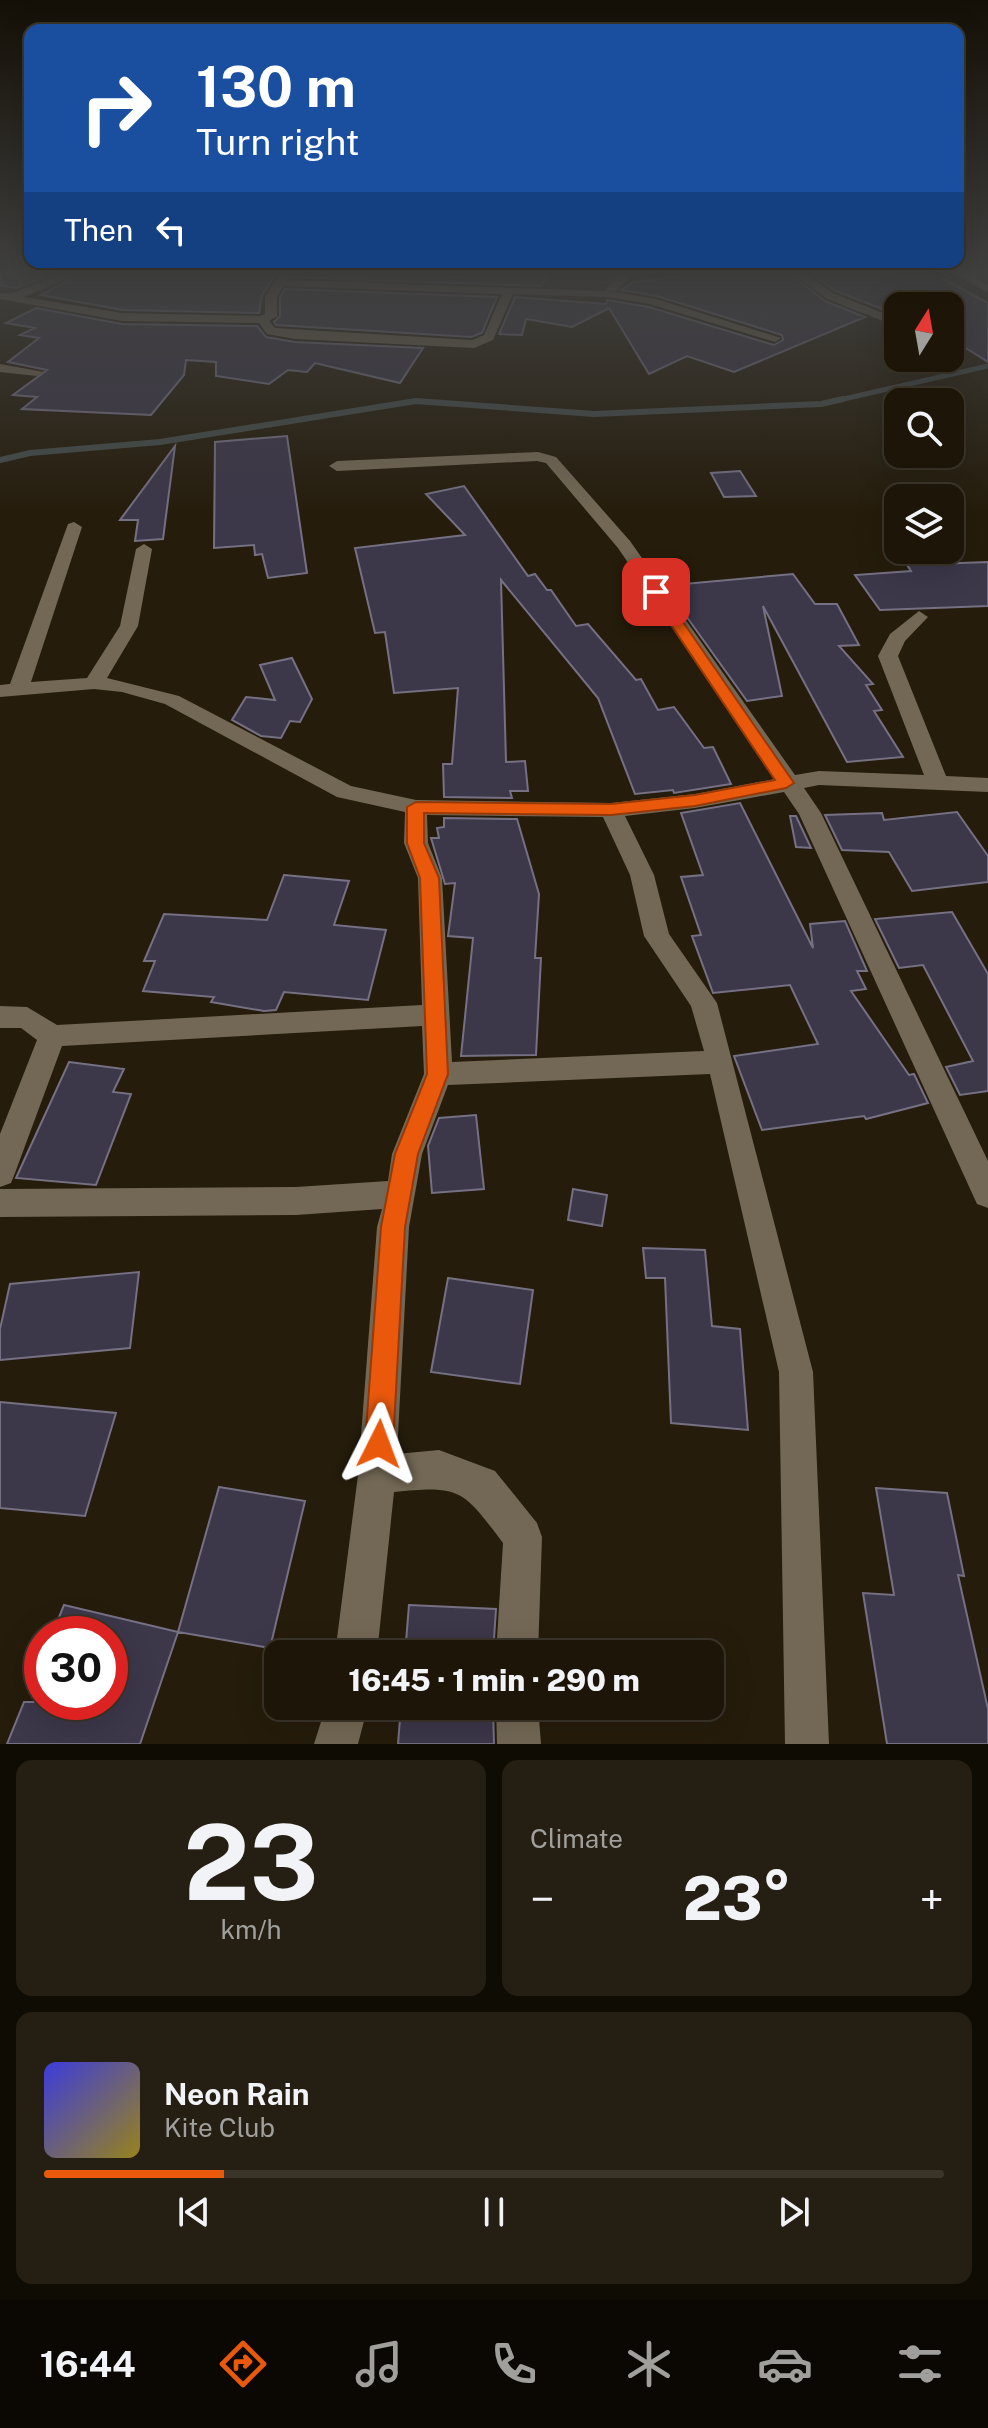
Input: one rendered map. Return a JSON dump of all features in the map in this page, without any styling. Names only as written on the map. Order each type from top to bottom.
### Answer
[{"type":"street","points":[[0,368],[37,372]]},
{"type":"street","points":[[337,466],[499,456],[551,460],[624,545],[786,783],[810,813],[988,1194]]},
{"type":"street","points":[[74,527],[9,690],[94,683],[124,686],[172,700],[345,792],[416,807],[611,810],[695,801],[819,778],[988,785]]},
{"type":"street","points":[[94,683],[129,626],[144,549]]},
{"type":"street","points":[[919,617],[897,638],[888,656],[938,784]]},
{"type":"street","points":[[358,1640],[377,1475],[393,1227],[407,1154],[438,1074],[430,878],[416,843],[416,807]]},
{"type":"street","points":[[611,810],[642,875],[657,936],[704,1003],[796,1372],[807,1744]]},
{"type":"street","points":[[0,1017],[27,1018],[52,1036],[434,1015]]},
{"type":"street","points":[[0,1173],[52,1036]]},
{"type":"street","points":[[438,1074],[721,1062]]},
{"type":"street","points":[[0,1203],[296,1201],[401,1194]]},
{"type":"street","points":[[377,1475],[439,1469],[482,1484],[523,1537],[518,1640]]},
{"type":"street","points":[[336,1744],[343,1720]]},
{"type":"street","points":[[518,1720],[519,1744]]},
{"type":"building","points":[[19,353],[419,353],[400,383],[315,363],[307,372],[288,370],[269,384],[216,376],[216,362],[186,360],[184,375],[151,415],[22,409],[37,397],[13,395],[47,370],[8,362]]},
{"type":"building","points":[[637,353],[778,353],[734,372],[687,356],[649,374]]},
{"type":"building","points":[[974,353],[988,353],[988,362]]},
{"type":"building","points":[[287,436],[307,573],[268,578],[262,554],[255,555],[254,545],[214,548],[215,442]]},
{"type":"building","points":[[175,446],[163,539],[135,541],[138,520],[120,520]]},
{"type":"building","points":[[740,471],[756,496],[724,497],[711,473]]},
{"type":"building","points":[[464,486],[528,576],[535,574],[547,590],[551,590],[576,626],[588,624],[636,680],[641,679],[658,710],[674,707],[704,748],[713,747],[731,784],[674,793],[673,790],[635,794],[598,698],[501,580],[506,762],[525,761],[528,791],[510,791],[512,798],[444,797],[443,764],[452,764],[458,688],[394,693],[385,632],[375,633],[355,548],[465,535],[426,494]]},
{"type":"building","points":[[988,562],[988,606],[880,610],[855,575],[911,571],[907,565]]},
{"type":"building","points":[[793,574],[815,604],[837,604],[859,645],[839,646],[873,684],[866,685],[882,710],[874,711],[903,757],[847,762],[763,606],[782,696],[747,701],[681,609],[686,608],[672,585]]},
{"type":"building","points":[[292,658],[312,699],[300,722],[290,721],[281,738],[261,736],[232,720],[246,697],[275,700],[260,665]]},
{"type":"building","points":[[740,803],[813,948],[810,924],[845,921],[867,971],[857,971],[866,989],[851,991],[909,1075],[914,1074],[928,1103],[866,1119],[864,1116],[762,1130],[734,1056],[818,1044],[790,985],[713,993],[692,936],[701,935],[681,877],[703,875],[681,813]]},
{"type":"building","points":[[957,812],[988,856],[988,882],[912,891],[889,852],[842,850],[825,815],[882,813],[884,820]]},
{"type":"building","points":[[790,816],[796,816],[811,848],[796,847]]},
{"type":"building","points":[[444,818],[517,819],[539,894],[535,958],[541,958],[536,1055],[461,1056],[473,938],[448,936],[455,883],[445,884],[431,838],[439,838],[437,828],[444,827]]},
{"type":"building","points":[[284,875],[349,881],[334,925],[386,930],[368,1000],[284,992],[276,1010],[264,1011],[211,1002],[214,997],[143,991],[155,961],[144,961],[164,914],[267,920]]},
{"type":"building","points":[[952,912],[988,974],[988,1091],[960,1095],[946,1067],[973,1061],[923,965],[899,968],[875,919]]},
{"type":"building","points":[[69,1062],[124,1069],[113,1092],[131,1094],[96,1185],[16,1178]]},
{"type":"building","points":[[476,1115],[484,1189],[432,1193],[428,1146],[439,1118]]},
{"type":"building","points":[[573,1189],[607,1195],[602,1226],[568,1220]]},
{"type":"building","points":[[643,1248],[705,1250],[712,1326],[740,1329],[748,1430],[671,1423],[665,1278],[646,1278]]},
{"type":"building","points":[[139,1272],[130,1348],[0,1360],[0,1329],[10,1284]]},
{"type":"building","points":[[448,1278],[533,1290],[520,1384],[431,1372]]},
{"type":"building","points":[[0,1402],[116,1413],[85,1516],[0,1508]]},
{"type":"building","points":[[219,1487],[305,1501],[272,1640],[264,1640],[264,1647],[178,1632]]},
{"type":"building","points":[[876,1488],[947,1493],[964,1576],[958,1575],[988,1709],[988,1744],[887,1744],[863,1593],[894,1595]]},
{"type":"building","points":[[64,1605],[110,1616],[59,1616]]},
{"type":"building","points":[[409,1605],[496,1609],[494,1640],[406,1640]]},
{"type":"building","points":[[128,1620],[178,1632],[140,1744],[7,1744],[24,1702],[24,1720],[128,1720]]},
{"type":"building","points":[[400,1720],[493,1720],[494,1744],[398,1744]]},
{"type":"waterway","points":[[835,401],[988,366]]},
{"type":"waterway","points":[[0,460],[30,453],[160,442],[416,401],[594,414],[821,404],[843,399]]},
{"type":"route","points":[[379,1444],[393,1227],[407,1154],[438,1074],[429,936],[430,878],[416,843],[416,807],[611,810],[695,801],[786,783],[656,592]]}]
